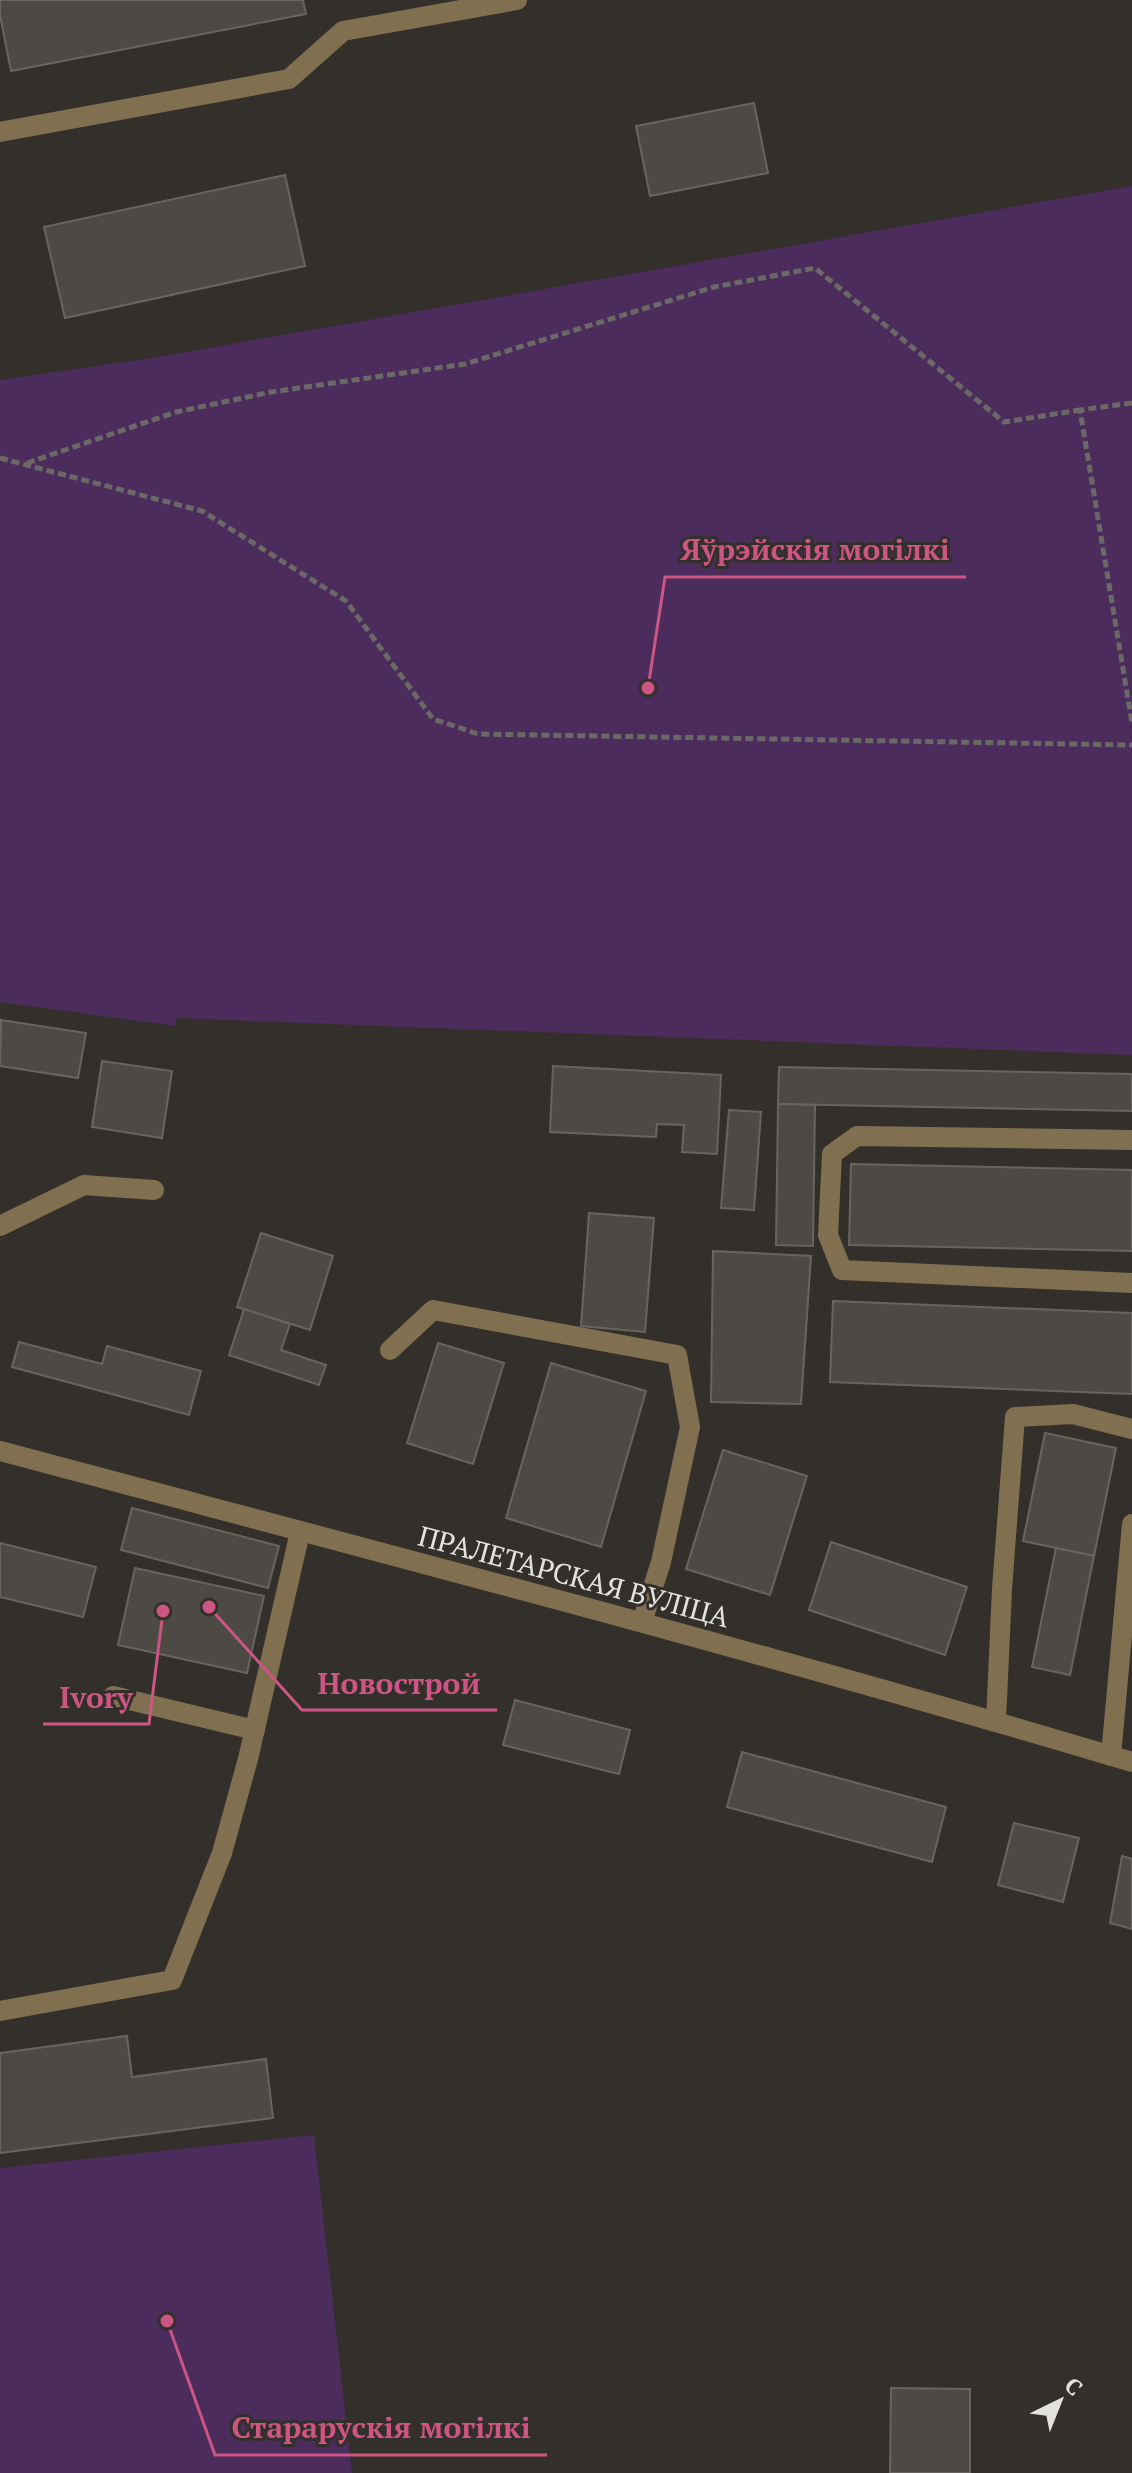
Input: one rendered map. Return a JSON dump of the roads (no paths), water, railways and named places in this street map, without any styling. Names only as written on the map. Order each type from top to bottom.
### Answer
[{"type":"street","points":[[0,132],[289,79],[343,31],[517,0]]},
{"type":"street","points":[[1132,1140],[857,1136],[832,1154],[828,1235],[842,1270],[1132,1283]]},
{"type":"street","points":[[0,1226],[84,1185],[154,1190]]},
{"type":"street","points":[[390,1350],[433,1310],[677,1355],[690,1427],[661,1562],[642,1622]]},
{"type":"street","points":[[996,1721],[1015,1417],[1073,1414],[1132,1429]]},
{"type":"street","name":"ПРАЛЕТАРСКАЯ ВУЛІЦА","points":[[0,1451],[642,1622],[1132,1762]]},
{"type":"street","points":[[1111,1756],[1132,1524]]},
{"type":"street","points":[[0,2011],[172,1980],[222,1853],[255,1730],[300,1532]]},
{"type":"street","points":[[113,1696],[255,1730]]},
{"type":"place","name":"Яўрэйскія могілкі","points":[[648,688]]},
{"type":"place","name":"Новострой","points":[[209,1607]]},
{"type":"place","name":"Ivory","points":[[163,1611]]},
{"type":"place","name":"Старарускія могілкі","points":[[167,2321]]}]
